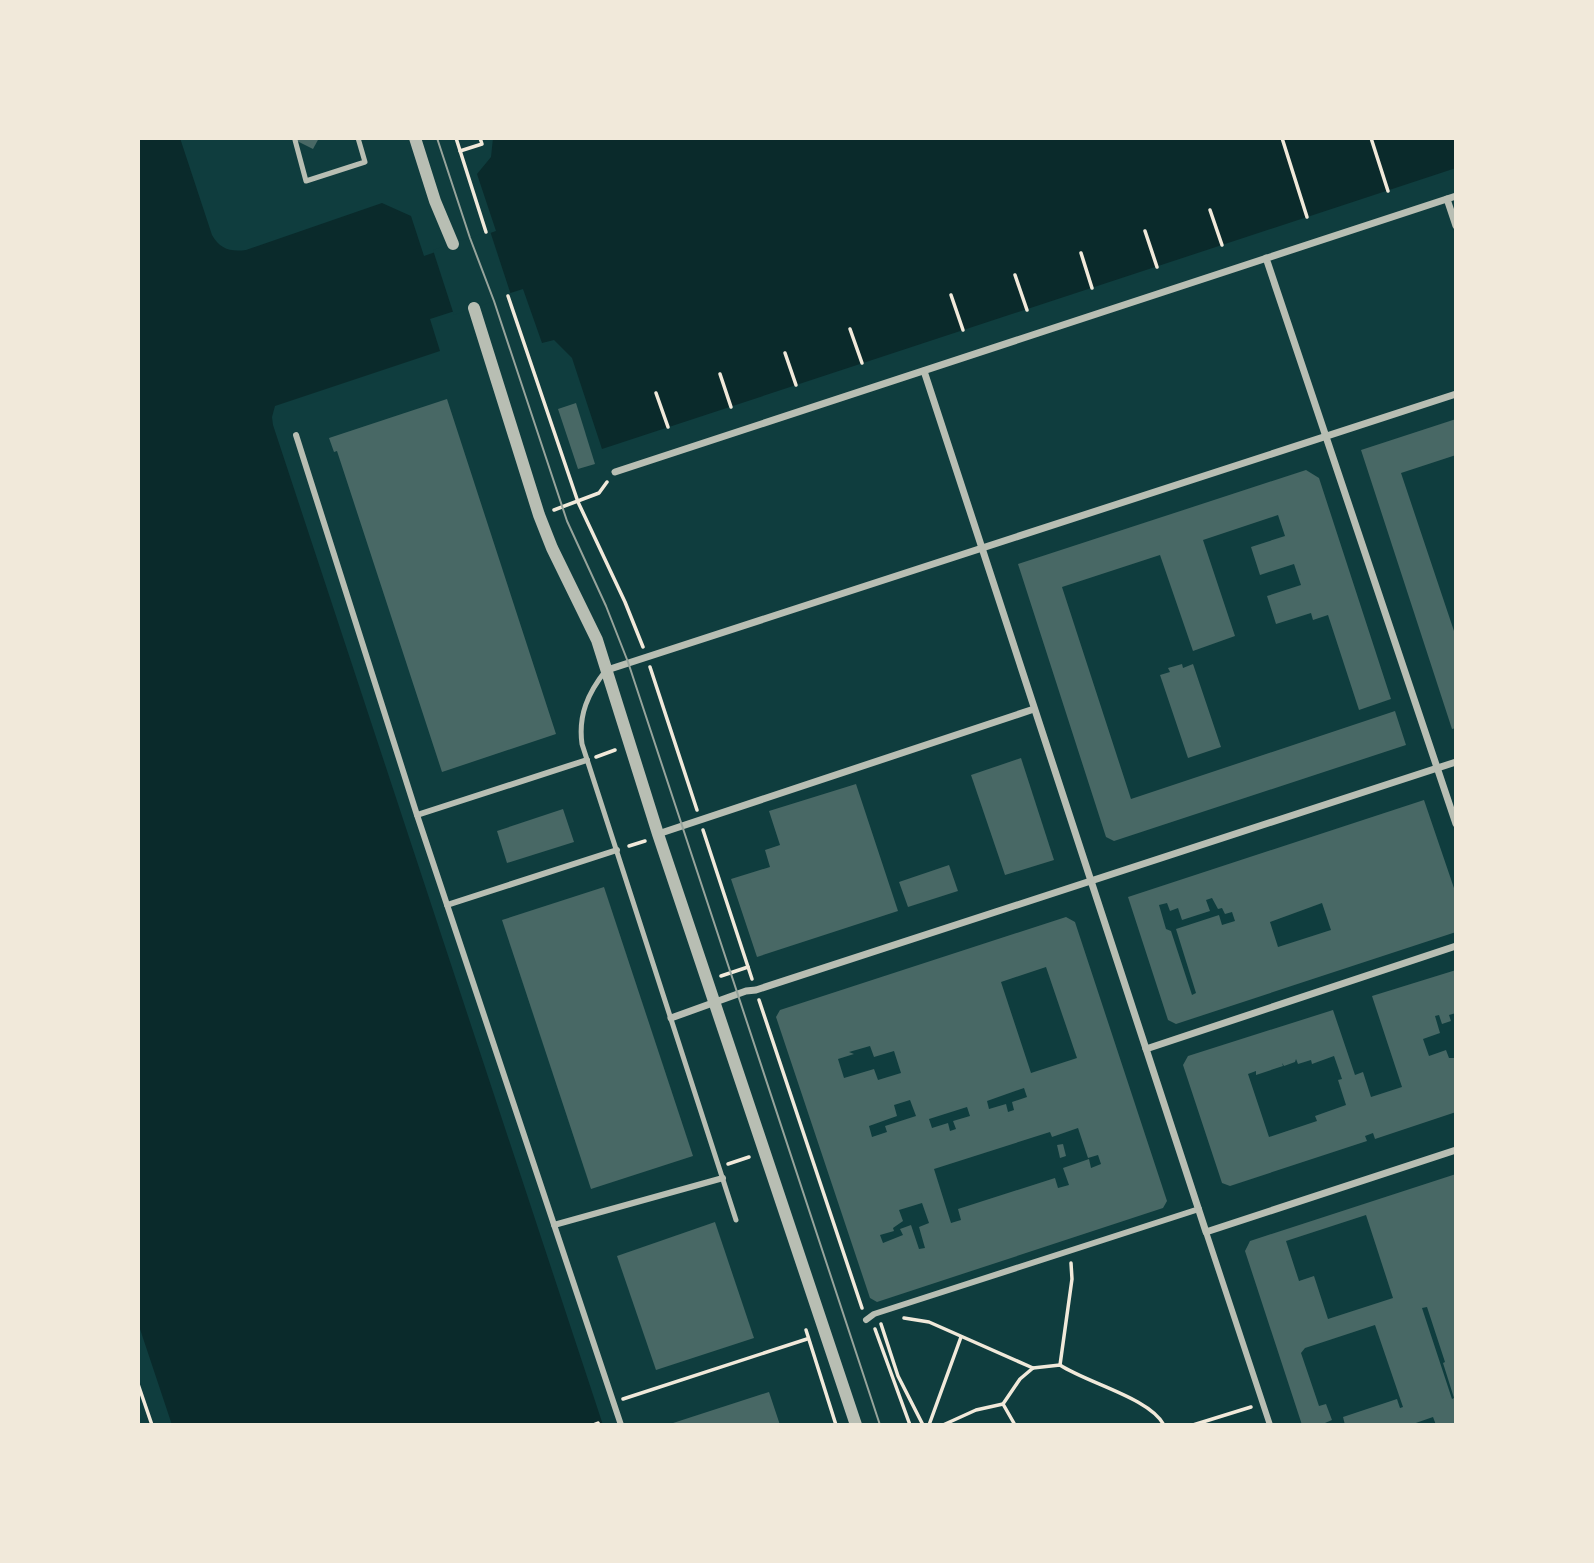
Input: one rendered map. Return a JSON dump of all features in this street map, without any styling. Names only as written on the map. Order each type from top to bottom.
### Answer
[{"type":"street","points":[[415,138],[435,201],[453,244]]},
{"type":"street","points":[[615,472],[1456,195]]},
{"type":"street","points":[[1447,198],[1456,226]]},
{"type":"street","points":[[1266,257],[1456,824]]},
{"type":"street","points":[[474,308],[552,548],[597,640],[658,834],[856,1425]]},
{"type":"street","points":[[924,371],[1270,1425]]},
{"type":"street","points":[[607,670],[1456,394]]},
{"type":"street","points":[[296,435],[417,815],[621,1425]]},
{"type":"street","points":[[658,834],[1034,709]]},
{"type":"street","points":[[417,815],[587,760]]},
{"type":"street","points":[[671,1018],[746,991],[756,990],[1456,762]]},
{"type":"street","points":[[447,905],[617,850]]},
{"type":"street","points":[[1146,1049],[1456,946]]},
{"type":"street","points":[[1206,1232],[1456,1150]]},
{"type":"street","points":[[554,1226],[723,1178]]},
{"type":"street","points":[[866,1320],[877,1313],[1199,1209]]},
{"type":"lane","points":[[295,140],[306,181],[365,162],[358,138]]},
{"type":"lane","points":[[607,670],[594,685],[584,707],[580,726],[582,744],[736,1220]]},
{"type":"path","points":[[456,138],[486,232]]},
{"type":"path","points":[[460,151],[482,145],[480,138]]},
{"type":"path","points":[[1282,138],[1307,217]]},
{"type":"path","points":[[1371,138],[1388,191]]},
{"type":"path","points":[[1210,211],[1222,245]]},
{"type":"path","points":[[1145,231],[1157,267]]},
{"type":"path","points":[[1081,253],[1092,288]]},
{"type":"path","points":[[1015,275],[1027,310]]},
{"type":"path","points":[[951,295],[963,330]]},
{"type":"path","points":[[508,296],[578,502],[625,602],[646,656],[866,1320],[876,1330],[910,1425]]},
{"type":"path","points":[[850,330],[862,363]]},
{"type":"path","points":[[785,354],[796,385]]},
{"type":"path","points":[[720,374],[731,407]]},
{"type":"path","points":[[656,393],[668,427]]},
{"type":"path","points":[[540,515],[599,493],[615,472]]},
{"type":"path","points":[[587,760],[615,750]]},
{"type":"path","points":[[617,850],[645,841]]},
{"type":"path","points":[[719,1167],[750,1157]]},
{"type":"path","points":[[1060,1365],[1072,1279],[1069,1253]]},
{"type":"path","points":[[923,1425],[898,1376],[877,1313],[929,1322],[1034,1368]]},
{"type":"path","points":[[929,1425],[961,1337]]},
{"type":"path","points":[[614,1401],[807,1339],[836,1425]]},
{"type":"path","points":[[943,1425],[976,1410],[1003,1404],[1020,1379],[1034,1368],[1060,1365],[1153,1411],[1164,1425]]},
{"type":"path","points":[[138,1384],[152,1425]]},
{"type":"path","points":[[1194,1425],[1263,1403]]},
{"type":"path","points":[[1003,1404],[1016,1425]]},
{"type":"path","points":[[593,1425],[599,1425]]},
{"type":"water","points":[[138,138],[180,138],[212,235],[218,244],[226,248],[246,250],[382,203],[411,216],[424,256],[496,231],[477,174],[491,157],[493,138],[1456,138],[1456,168],[602,449],[572,358],[554,340],[542,343],[523,289],[430,319],[440,351],[275,406],[273,425],[603,1425],[172,1425],[138,1323]]},
{"type":"pier","points":[[490,231],[511,295],[454,315],[433,250]]},
{"type":"building","points":[[291,138],[319,138],[313,149]]},
{"type":"building","points":[[447,399],[556,734],[442,772],[337,451],[334,452],[329,438]]},
{"type":"building","points":[[576,403],[595,464],[578,469],[558,409]]},
{"type":"building","points":[[1456,419],[1456,455],[1401,473],[1456,637],[1456,728],[1452,729],[1361,450]]},
{"type":"building","points":[[1306,470],[1319,478],[1391,699],[1359,710],[1328,615],[1313,620],[1311,613],[1276,624],[1267,596],[1301,585],[1294,564],[1260,575],[1251,547],[1285,536],[1278,515],[1203,540],[1235,636],[1193,651],[1160,555],[1062,587],[1131,799],[1395,711],[1406,745],[1114,841],[1106,837],[1018,564]]},
{"type":"building","points":[[1182,664],[1183,668],[1193,664],[1221,747],[1188,758],[1160,675],[1170,672],[1168,668]]},
{"type":"building","points":[[1021,758],[1054,860],[1005,875],[971,775]]},
{"type":"building","points":[[856,784],[898,911],[757,957],[731,879],[770,867],[765,850],[780,845],[769,811]]},
{"type":"building","points":[[1424,800],[1456,894],[1456,932],[1176,1024],[1168,1020],[1128,897]],"holes":[[[1212,898],[1218,909],[1222,908],[1225,914],[1232,912],[1235,921],[1222,925],[1219,915],[1176,929],[1196,993],[1192,995],[1171,931],[1166,929],[1159,905],[1167,903],[1170,911],[1178,908],[1182,920],[1210,911],[1206,900]],[[1322,903],[1331,930],[1278,947],[1270,922]]]},
{"type":"building","points":[[563,809],[574,842],[507,863],[497,831]]},
{"type":"building","points":[[949,865],[958,891],[908,907],[899,882]]},
{"type":"building","points":[[604,887],[693,1156],[591,1189],[502,920]]},
{"type":"building","points":[[1066,917],[1075,922],[1167,1201],[1163,1208],[877,1302],[870,1298],[776,1017],[780,1010]],"holes":[[[1046,967],[1077,1058],[1031,1073],[1001,982]],[[870,1046],[874,1057],[894,1051],[901,1073],[878,1080],[874,1069],[844,1078],[838,1059],[854,1054],[849,1052]],[[1024,1088],[1027,1097],[1012,1102],[1014,1110],[1008,1112],[1006,1104],[989,1109],[987,1101]],[[910,1100],[916,1116],[885,1126],[887,1132],[872,1137],[869,1126],[897,1116],[894,1105]],[[967,1107],[970,1116],[953,1121],[956,1129],[950,1131],[948,1123],[932,1128],[929,1119]],[[1078,1128],[1088,1158],[1098,1155],[1101,1164],[1091,1168],[1089,1159],[1063,1168],[1069,1185],[1058,1188],[1055,1178],[958,1209],[961,1220],[951,1223],[934,1169],[1050,1132],[1052,1137]],[[922,1203],[929,1223],[919,1227],[925,1248],[919,1249],[911,1225],[900,1229],[903,1235],[883,1243],[880,1235],[894,1231],[893,1228],[903,1221],[899,1210]]]},
{"type":"building","points":[[1456,970],[1456,1013],[1449,1015],[1451,1021],[1442,1024],[1439,1015],[1435,1016],[1440,1033],[1423,1039],[1429,1056],[1446,1050],[1449,1058],[1456,1058],[1456,1112],[1375,1139],[1373,1133],[1365,1136],[1367,1141],[1230,1186],[1222,1183],[1183,1065],[1188,1056],[1333,1010],[1355,1075],[1363,1072],[1371,1097],[1402,1087],[1372,996]],"holes":[[[1334,1056],[1342,1079],[1338,1080],[1346,1105],[1315,1116],[1317,1121],[1269,1137],[1248,1074],[1256,1071],[1256,1075],[1283,1066],[1282,1063],[1284,1066],[1295,1062],[1296,1059],[1298,1064],[1311,1060],[1312,1064]]]},
{"type":"building","points":[[1063,1144],[1066,1156],[1060,1158],[1057,1145]]},
{"type":"building","points":[[1456,1174],[1456,1425],[1436,1425],[1433,1417],[1410,1425],[1345,1425],[1343,1417],[1397,1399],[1400,1408],[1403,1407],[1375,1325],[1305,1348],[1301,1353],[1319,1406],[1326,1404],[1332,1420],[1325,1425],[1302,1425],[1245,1251],[1250,1241]],"holes":[[[1366,1215],[1393,1298],[1328,1319],[1314,1276],[1299,1281],[1286,1241]],[[1427,1307],[1445,1362],[1443,1363],[1454,1398],[1452,1399],[1422,1308]]]},
{"type":"building","points":[[715,1222],[754,1338],[656,1370],[617,1256]]},
{"type":"building","points":[[769,1392],[780,1425],[670,1425],[670,1424]]},
{"type":"tram line","points":[[437,138],[567,521],[628,662],[880,1425]]}]
